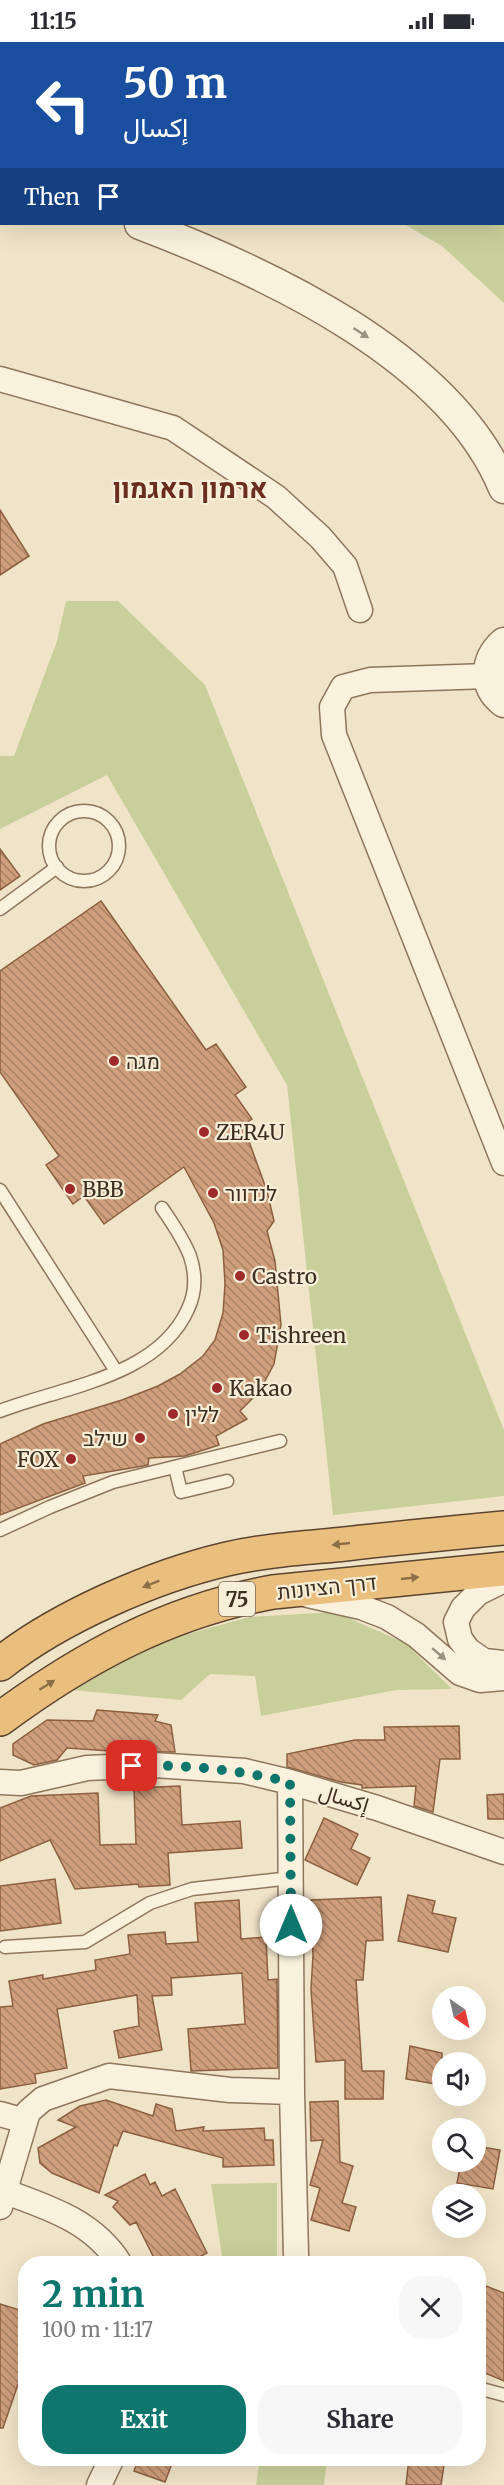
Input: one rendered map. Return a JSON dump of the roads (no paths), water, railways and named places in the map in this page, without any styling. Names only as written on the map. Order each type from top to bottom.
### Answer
[{"type":"highway","name":"דרך הציונות","points":[[0,1664],[19,1649],[101,1605],[166,1578],[226,1559],[267,1552],[504,1528]]},
{"type":"highway","name":"דרך הציונות","points":[[0,1719],[86,1661],[132,1637],[180,1616],[235,1599],[291,1590],[504,1569]]},
{"type":"street","points":[[142,225],[225,258],[265,278],[318,307],[405,363],[437,390],[463,420],[484,450],[504,488]]},
{"type":"street","points":[[189,225],[255,253],[352,305],[397,333],[429,358],[456,384],[504,448]]},
{"type":"street","points":[[0,379],[173,428],[276,497],[320,537],[345,566],[360,610]]},
{"type":"street","points":[[504,644],[495,653],[488,675],[491,687],[497,697],[504,702]]},
{"type":"street","points":[[488,675],[370,680],[344,687],[332,707],[334,735],[504,1163]]},
{"type":"street","points":[[504,1580],[478,1593],[463,1608],[456,1622],[460,1638],[468,1650],[484,1661],[504,1663]]},
{"type":"street","points":[[291,1590],[361,1607],[387,1617],[416,1635],[460,1672],[480,1680],[504,1678]]},
{"type":"street","name":"إكسال","points":[[0,1782],[21,1783],[87,1768],[154,1765],[244,1771],[377,1808],[504,1852]]},
{"type":"street","points":[[290,1782],[292,2092],[296,2255]]},
{"type":"street","points":[[113,2256],[90,2229],[60,2212],[3,2199],[28,2112],[44,2099],[109,2076],[230,2090],[292,2092]]},
{"type":"street","points":[[0,2114],[26,2121]]},
{"type":"street","points":[[99,2485],[108,2466]]},
{"type":"lane","points":[[81,811],[93,812],[104,817],[113,825],[118,836],[118,856],[104,875],[93,880],[77,880],[66,875],[57,867],[51,856],[50,840],[54,829],[62,819],[81,811]]},
{"type":"lane","points":[[0,909],[57,867]]},
{"type":"lane","points":[[0,1190],[116,1371]]},
{"type":"lane","points":[[0,1411],[82,1385],[135,1364],[158,1348],[180,1326],[193,1298],[195,1277],[190,1256],[162,1208]]},
{"type":"lane","points":[[0,1530],[112,1482],[280,1441]]},
{"type":"lane","points":[[175,1467],[181,1492],[227,1481]]},
{"type":"lane","points":[[5,1947],[85,1942],[150,1903],[192,1889],[291,1878]]},
{"type":"lane","points":[[486,2390],[504,2396]]},
{"type":"place","name":"מגה","points":[[114,1061]]},
{"type":"place","name":"ZER4U","points":[[204,1132]]},
{"type":"place","name":"BBB","points":[[70,1189]]},
{"type":"place","name":"לנדוור","points":[[213,1193]]},
{"type":"place","name":"Castro","points":[[240,1276]]},
{"type":"place","name":"Tishreen","points":[[244,1335]]},
{"type":"place","name":"Kakao","points":[[217,1388]]},
{"type":"place","name":"ללין","points":[[173,1414]]},
{"type":"place","name":"שילב","points":[[140,1438]]},
{"type":"place","name":"FOX","points":[[71,1459]]},
{"type":"district","name":"ארמון האגמון","points":[[190,488]]}]
